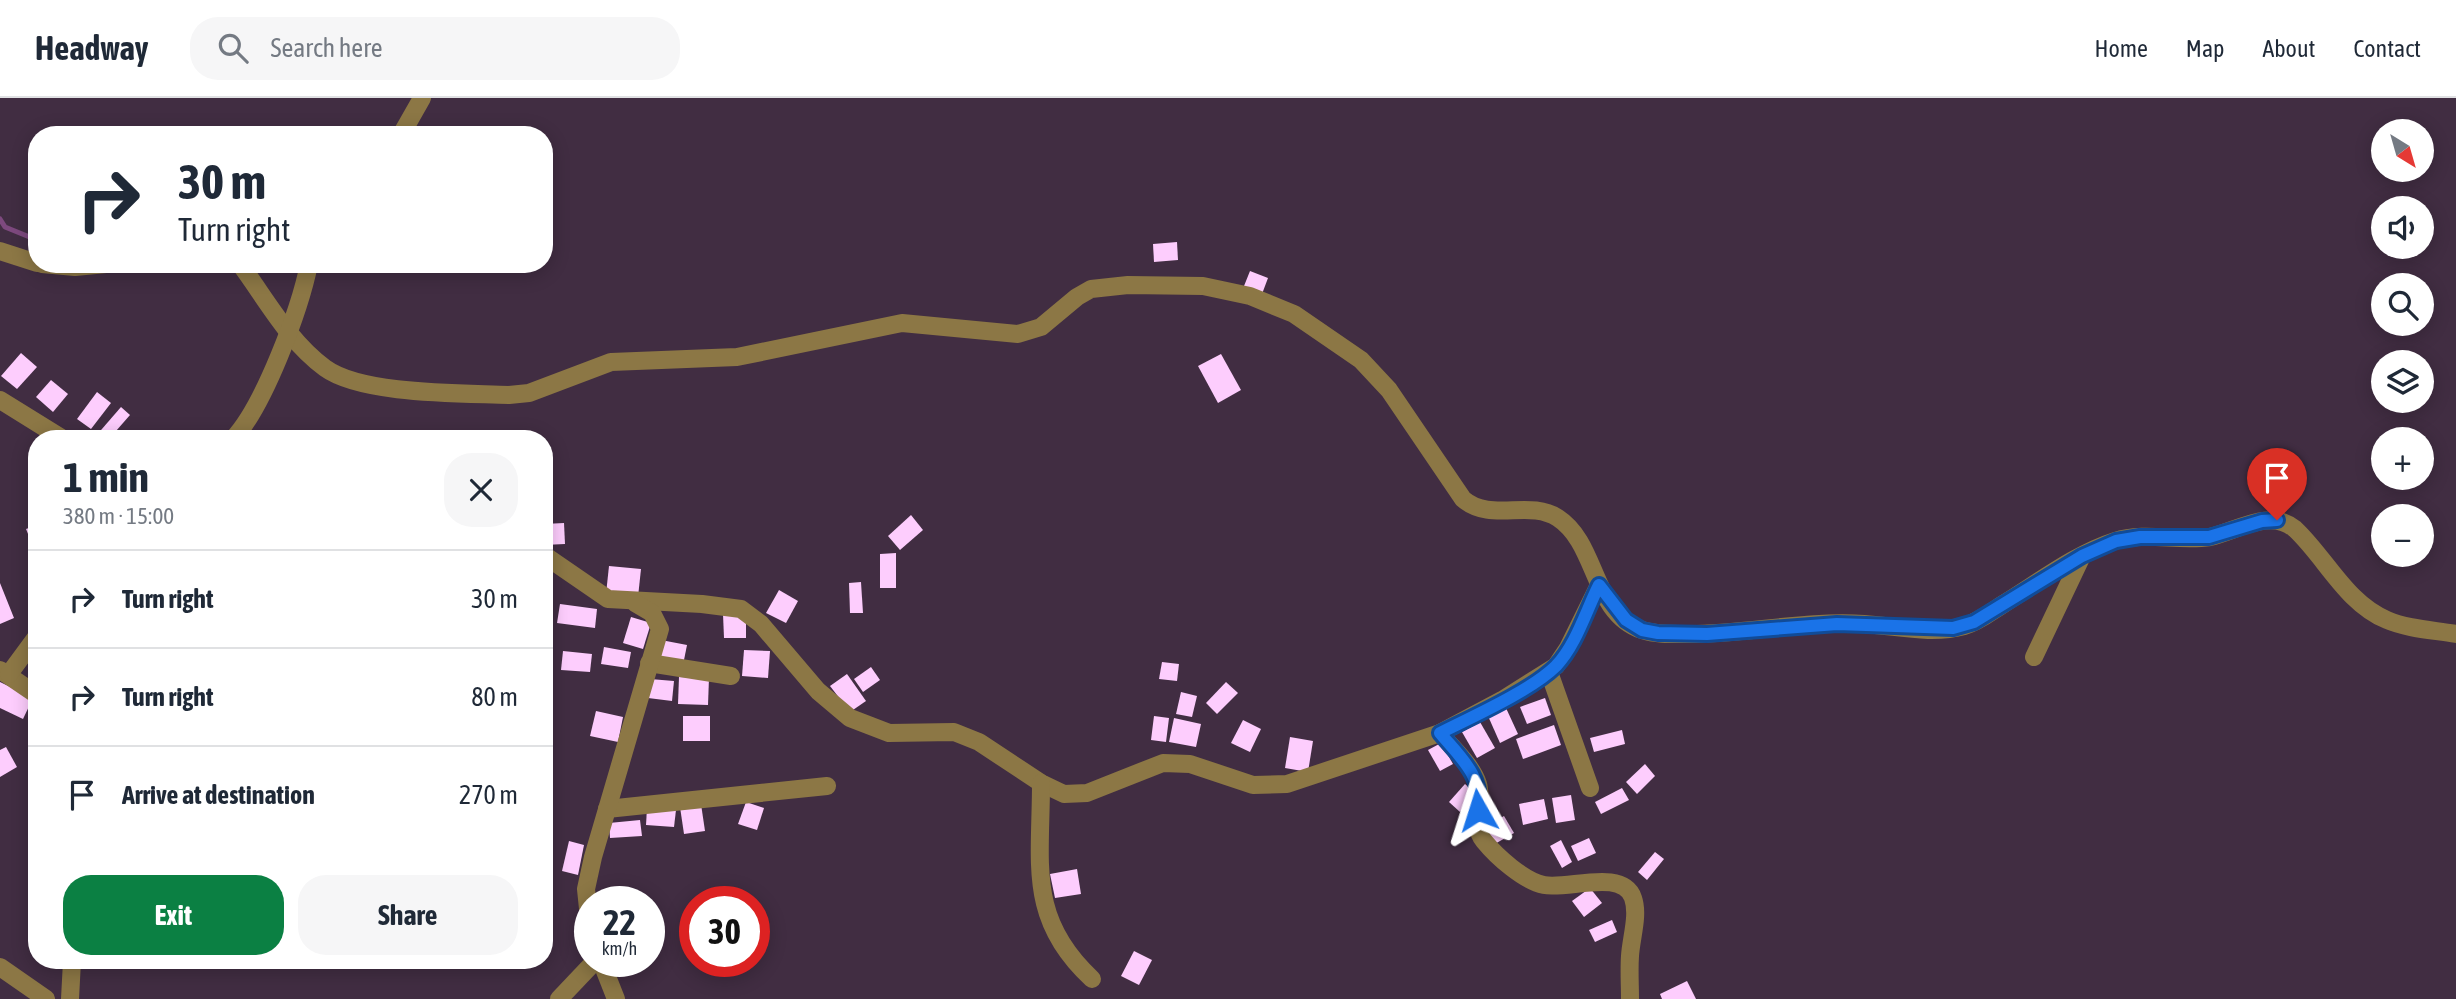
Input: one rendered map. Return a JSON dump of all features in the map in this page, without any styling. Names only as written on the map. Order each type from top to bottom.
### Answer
[{"type":"street","points":[[406,126],[422,98]]},
{"type":"street","points":[[0,251],[28,260]]},
{"type":"street","points":[[247,273],[288,329],[325,368],[346,379],[408,389],[521,395],[611,362],[737,357],[889,324],[915,323],[1018,334],[1041,327],[1077,297],[1101,287],[1152,284],[1219,288],[1250,296],[1294,314],[1361,360],[1388,390],[1463,499],[1474,507],[1490,511],[1532,510],[1558,518],[1571,530],[1599,585],[1626,620],[1642,630],[1707,634],[1837,624],[1937,630],[1974,622],[2082,556],[2124,539],[2209,537],[2262,521],[2277,520],[2299,534],[2356,600],[2374,614],[2399,624],[2456,634]]},
{"type":"street","points":[[240,430],[256,409],[288,329],[306,273]]},
{"type":"street","points":[[0,400],[48,430]]},
{"type":"street","points":[[2034,657],[2082,556]]},
{"type":"street","points":[[553,561],[603,597],[632,602],[702,604],[741,609],[761,624],[827,699],[850,718],[889,733],[954,732],[979,742],[1041,783],[1064,794],[1079,796],[1163,763],[1173,762],[1191,764],[1253,785],[1287,784],[1315,777],[1367,756],[1440,733],[1549,672],[1568,648],[1599,585]]},
{"type":"street","points":[[587,886],[659,626],[652,613],[632,602]]},
{"type":"street","points":[[28,646],[4,672],[28,689]]},
{"type":"street","points":[[649,663],[731,676]]},
{"type":"street","points":[[1549,672],[1590,788]]},
{"type":"street","points":[[1440,733],[1478,783],[1480,798],[1477,820],[1483,839],[1523,875],[1549,886],[1619,884],[1631,893],[1635,912],[1629,958],[1630,999]]},
{"type":"street","points":[[1041,783],[1041,886],[1047,917],[1071,959],[1092,979]]},
{"type":"street","points":[[607,810],[827,786]]},
{"type":"street","points":[[0,967],[46,999]]},
{"type":"street","points":[[70,999],[72,969]]},
{"type":"street","points":[[559,999],[580,977]]},
{"type":"street","points":[[607,977],[616,999]]},
{"type":"building","points":[[1177,242],[1178,260],[1154,262],[1153,244]]},
{"type":"building","points":[[1250,271],[1268,278],[1262,294],[1244,286]]},
{"type":"building","points":[[21,353],[37,367],[17,389],[1,376]]},
{"type":"building","points":[[1221,354],[1241,390],[1218,403],[1198,366]]},
{"type":"building","points":[[51,380],[68,394],[53,412],[36,397]]},
{"type":"building","points":[[97,392],[111,403],[91,429],[77,419]]},
{"type":"building","points":[[121,407],[130,415],[117,430],[101,430]]},
{"type":"building","points":[[911,515],[923,530],[900,550],[888,536]]},
{"type":"building","points":[[564,523],[565,544],[553,545],[553,524]]},
{"type":"building","points":[[896,553],[896,588],[880,588],[880,554]]},
{"type":"building","points":[[609,566],[641,569],[638,597],[606,594]]},
{"type":"building","points":[[861,582],[863,613],[850,613],[849,583]]},
{"type":"building","points":[[0,583],[14,618],[0,624]]},
{"type":"building","points":[[779,590],[798,601],[786,623],[766,613]]},
{"type":"building","points":[[560,604],[597,609],[595,628],[557,623]]},
{"type":"building","points":[[723,614],[746,614],[746,638],[724,638]]},
{"type":"building","points":[[631,617],[651,623],[643,649],[623,643]]},
{"type":"building","points":[[661,640],[687,645],[683,665],[658,660]]},
{"type":"building","points":[[604,647],[631,652],[628,668],[601,664]]},
{"type":"building","points":[[744,650],[770,651],[768,678],[742,676]]},
{"type":"building","points":[[563,651],[592,654],[590,672],[561,670]]},
{"type":"building","points":[[1162,662],[1179,664],[1177,681],[1159,679]]},
{"type":"building","points":[[871,667],[880,680],[863,692],[854,679]]},
{"type":"building","points":[[847,674],[866,701],[850,712],[830,686]]},
{"type":"building","points":[[679,677],[709,678],[708,705],[678,704]]},
{"type":"building","points":[[650,679],[674,681],[672,701],[648,698]]},
{"type":"building","points":[[0,682],[28,696],[28,708],[23,719],[0,708]]},
{"type":"building","points":[[1226,682],[1238,693],[1217,714],[1206,703]]},
{"type":"building","points":[[1181,692],[1197,696],[1192,717],[1176,714]]},
{"type":"building","points":[[1545,698],[1551,715],[1527,724],[1520,707]]},
{"type":"building","points":[[1506,708],[1518,734],[1500,743],[1488,716]]},
{"type":"building","points":[[596,711],[623,717],[618,742],[590,736]]},
{"type":"building","points":[[683,716],[710,716],[710,741],[683,741]]},
{"type":"building","points":[[1154,716],[1169,718],[1166,742],[1151,740]]},
{"type":"building","points":[[1174,718],[1201,724],[1196,747],[1169,742]]},
{"type":"building","points":[[1243,720],[1261,729],[1250,752],[1231,743]]},
{"type":"building","points":[[1480,722],[1495,748],[1477,758],[1462,732]]},
{"type":"building","points":[[1554,725],[1561,745],[1523,759],[1516,739]]},
{"type":"building","points":[[1622,730],[1625,744],[1594,752],[1590,738]]},
{"type":"building","points":[[1290,737],[1313,741],[1308,772],[1285,768]]},
{"type":"building","points":[[1441,743],[1453,764],[1440,771],[1428,750]]},
{"type":"building","points":[[6,747],[17,767],[0,777],[0,750]]},
{"type":"building","points":[[1645,764],[1655,776],[1637,794],[1626,782]]},
{"type":"building","points":[[1465,784],[1476,794],[1460,812],[1449,802]]},
{"type":"building","points":[[1622,788],[1629,800],[1601,814],[1595,802]]},
{"type":"building","points":[[1571,795],[1575,820],[1556,823],[1552,798]]},
{"type":"building","points":[[1544,799],[1548,819],[1523,825],[1519,804]]},
{"type":"building","points":[[746,802],[764,808],[757,830],[738,824]]},
{"type":"building","points":[[701,804],[705,831],[684,834],[680,807]]},
{"type":"building","points":[[647,808],[676,810],[674,827],[646,825]]},
{"type":"building","points":[[1504,816],[1514,833],[1493,845],[1484,827]]},
{"type":"building","points":[[640,820],[642,836],[610,838],[609,823]]},
{"type":"building","points":[[1589,838],[1596,853],[1578,861],[1571,846]]},
{"type":"building","points":[[1561,840],[1572,862],[1562,868],[1550,846]]},
{"type":"building","points":[[569,841],[584,845],[578,875],[562,871]]},
{"type":"building","points":[[1655,852],[1664,859],[1647,880],[1638,872]]},
{"type":"building","points":[[1077,869],[1081,894],[1055,898],[1050,874]]},
{"type":"building","points":[[1590,888],[1602,903],[1584,917],[1572,901]]},
{"type":"building","points":[[1612,920],[1617,932],[1595,942],[1589,930]]},
{"type":"building","points":[[1134,951],[1152,960],[1139,985],[1121,976]]},
{"type":"building","points":[[1687,981],[1696,999],[1662,999],[1660,994]]},
{"type":"waterway","points":[[0,219],[5,227],[28,236]]},
{"type":"route","points":[[1478,810],[1480,790],[1476,777],[1440,733],[1502,700],[1556,666],[1568,648],[1599,585],[1606,598],[1626,620],[1642,630],[1658,633],[1707,634],[1837,624],[1937,630],[1974,622],[2082,556],[2116,541],[2150,536],[2209,537],[2262,521],[2277,520]]}]
